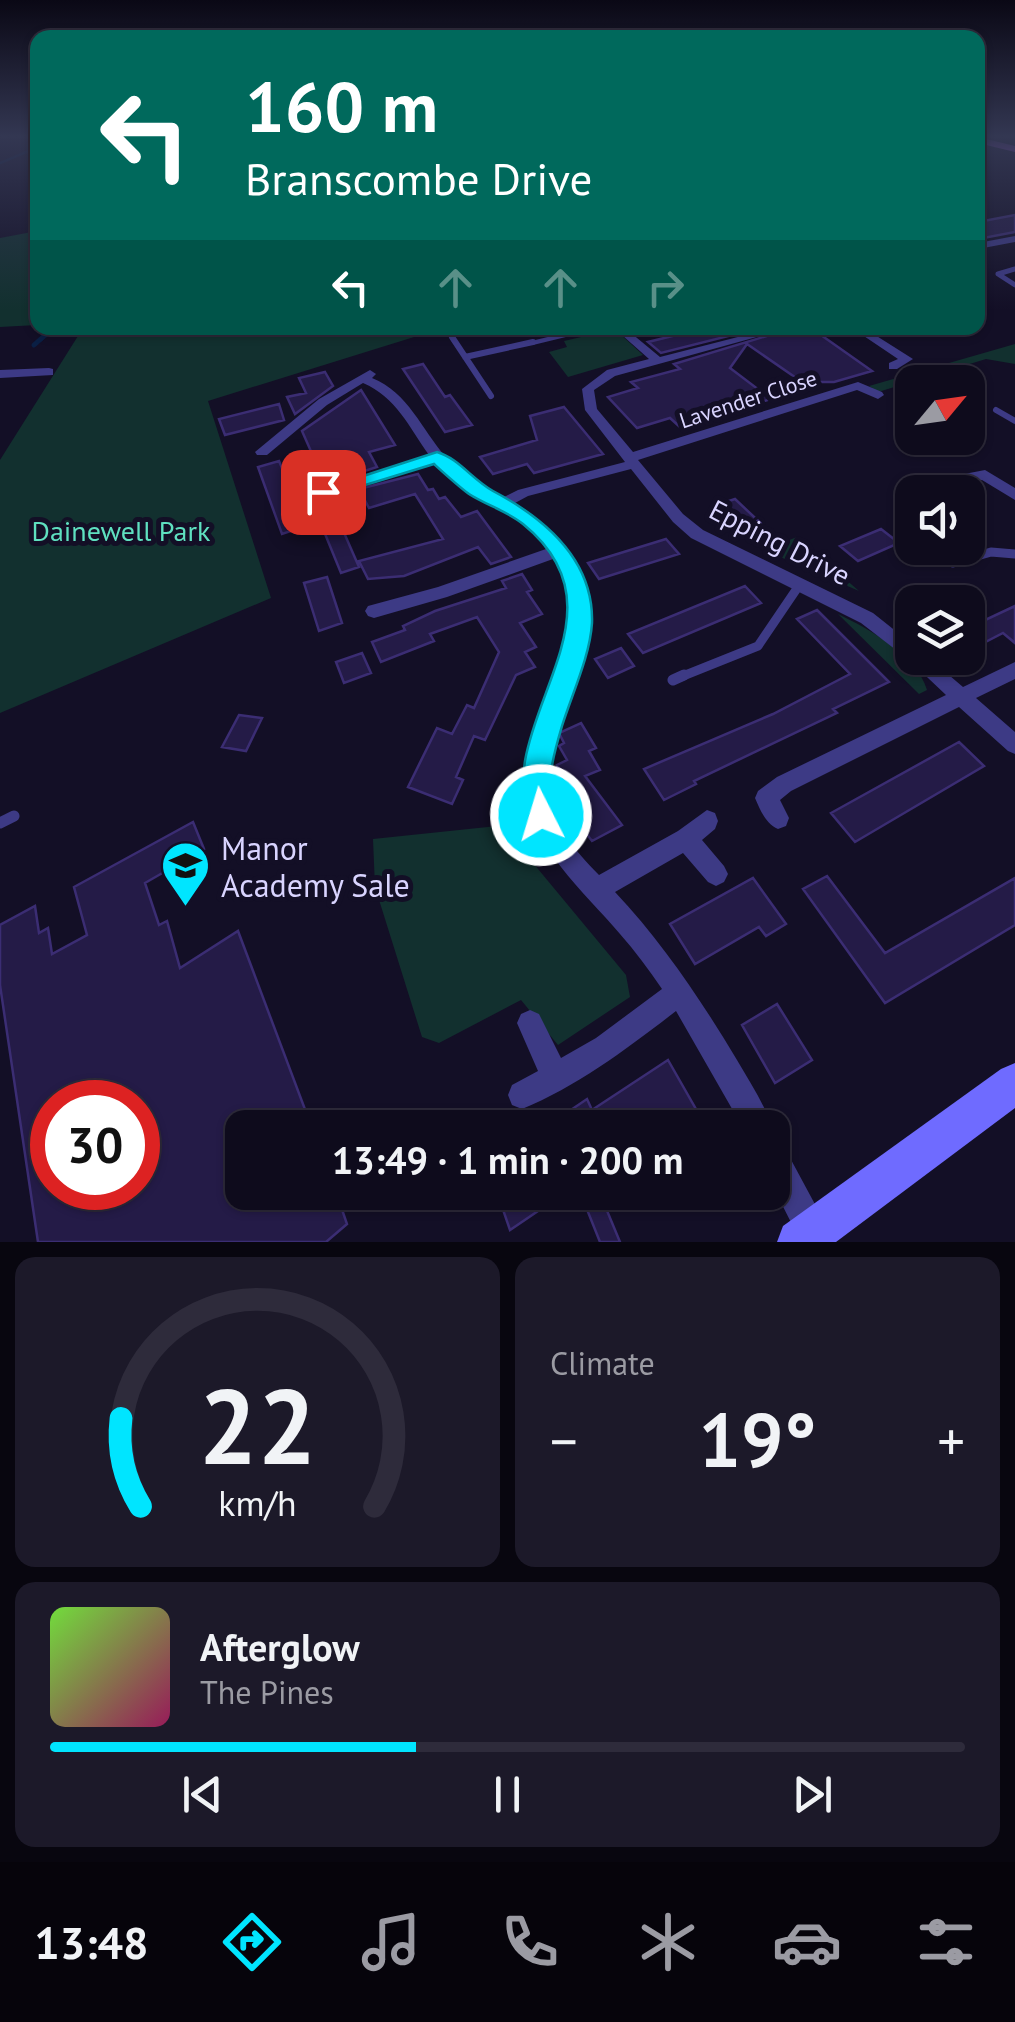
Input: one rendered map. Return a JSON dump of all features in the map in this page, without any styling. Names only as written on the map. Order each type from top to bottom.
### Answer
[{"type":"street","points":[[985,245],[1015,239]]},
{"type":"street","points":[[533,342],[566,335]]},
{"type":"street","points":[[627,335],[657,360]]},
{"type":"street","name":"Epping Drive","points":[[756,335],[612,373],[586,394],[591,410],[697,534],[867,618],[895,640]]},
{"type":"street","points":[[868,335],[907,359],[893,366]]},
{"type":"street","points":[[27,373],[36,359]]},
{"type":"street","points":[[0,374],[49,372]]},
{"type":"street","points":[[262,452],[323,402],[369,375],[394,392],[437,457],[462,480],[530,520],[558,551],[578,586],[580,626],[537,766],[536,798],[551,833],[680,992],[749,1110]]},
{"type":"street","name":"Lavender Close","points":[[501,504],[523,493],[858,386],[878,396]]},
{"type":"street","points":[[323,492],[437,457]]},
{"type":"street","points":[[985,476],[1015,495]]},
{"type":"street","points":[[374,611],[440,593],[558,551]]},
{"type":"street","points":[[778,818],[766,798],[784,784],[1015,670]]},
{"type":"street","name":"Epping Drive","points":[[937,675],[1015,746]]},
{"type":"street","points":[[597,888],[686,838],[706,820]]},
{"type":"street","points":[[686,838],[716,874]]},
{"type":"street","points":[[522,1095],[606,1048],[680,992]]},
{"type":"street","points":[[530,1023],[556,1078]]},
{"type":"street","points":[[790,1197],[806,1237],[1015,1083]]},
{"type":"lane","points":[[1015,269],[998,274],[1015,284]]},
{"type":"lane","points":[[451,335],[491,396]]},
{"type":"lane","points":[[466,357],[533,342]]},
{"type":"lane","points":[[996,410],[1015,421]]},
{"type":"lane","points":[[985,554],[1015,554]]},
{"type":"lane","points":[[673,680],[758,646],[800,584]]},
{"type":"lane","points":[[0,823],[14,816]]},
{"type":"green space","points":[[30,232],[30,325],[0,327],[0,238]]},
{"type":"green space","name":"Dainewell Park","points":[[79,335],[420,335],[208,401],[271,598],[0,713],[0,460]]},
{"type":"green space","points":[[590,335],[621,335],[643,355],[568,377],[549,352],[567,347],[564,341]]},
{"type":"green space","points":[[1015,344],[1015,364],[986,359],[966,365],[942,365]]},
{"type":"green space","points":[[895,379],[895,387],[878,392],[869,386]]},
{"type":"green space","points":[[797,537],[859,591],[764,550]]},
{"type":"green space","points":[[838,614],[895,649],[895,670]]},
{"type":"green space","points":[[900,675],[920,675],[927,690],[919,694]]},
{"type":"green space","points":[[507,825],[509,834],[626,975],[630,997],[558,1045],[521,1000],[439,1043],[422,1037],[375,887],[373,839]]},
{"type":"building","points":[[1015,215],[1015,232],[985,238],[985,221]]},
{"type":"building","points":[[676,335],[732,335],[661,353],[648,342]]},
{"type":"building","points":[[770,335],[821,335],[872,371],[834,382],[802,382],[747,344],[730,368],[771,399],[680,427],[670,418],[637,428],[608,397],[638,388],[631,382],[680,369],[674,364]]},
{"type":"building","points":[[423,364],[445,397],[450,395],[472,425],[445,432],[403,369]]},
{"type":"building","points":[[325,372],[333,386],[295,414],[287,397],[306,393],[299,378]]},
{"type":"building","points":[[361,390],[395,445],[369,452],[377,467],[352,475],[348,467],[321,474],[302,431]]},
{"type":"building","points":[[279,404],[284,420],[225,435],[219,419]]},
{"type":"building","points":[[564,407],[603,454],[534,473],[527,464],[493,474],[480,457],[537,440],[530,416]]},
{"type":"building","points":[[279,461],[306,526],[282,534],[258,467]]},
{"type":"building","points":[[418,474],[428,490],[433,489],[439,499],[445,497],[461,517],[477,511],[511,557],[491,564],[478,547],[404,576],[368,579],[359,561],[443,539],[415,494],[369,508],[359,489]]},
{"type":"building","points":[[735,499],[769,531],[748,539],[714,506]]},
{"type":"building","points":[[338,519],[359,567],[341,573],[321,524]]},
{"type":"building","points":[[881,529],[895,540],[895,545],[858,561],[840,546]]},
{"type":"building","points":[[666,539],[679,554],[599,579],[588,563]]},
{"type":"building","points":[[522,574],[532,590],[527,592],[542,614],[520,623],[536,647],[525,652],[535,667],[516,675],[485,740],[474,736],[456,777],[463,780],[452,804],[408,787],[437,728],[452,734],[467,705],[474,708],[499,652],[477,617],[430,634],[434,641],[381,662],[372,642],[405,630],[403,626],[435,611],[506,588],[502,581]]},
{"type":"building","points":[[327,577],[342,623],[319,631],[304,583]]},
{"type":"building","points":[[745,586],[761,603],[643,653],[628,634]]},
{"type":"building","points":[[1015,606],[1015,643],[1003,633],[985,642],[985,620]]},
{"type":"building","points":[[817,610],[889,682],[833,709],[837,713],[694,781],[696,784],[664,800],[644,769],[773,714],[850,674],[797,619]]},
{"type":"building","points":[[621,648],[634,666],[608,678],[595,659]]},
{"type":"building","points":[[362,653],[371,673],[344,683],[336,662]]},
{"type":"building","points":[[239,715],[262,718],[246,751],[222,747]]},
{"type":"building","points":[[581,723],[596,748],[589,751],[600,770],[585,776],[622,825],[592,841],[566,807],[578,801],[557,765],[567,760],[559,746],[564,743],[559,733]]},
{"type":"building","points":[[959,742],[984,766],[855,842],[831,813]]},
{"type":"building","points":[[193,822],[204,849],[145,883],[159,925],[167,921],[180,968],[238,931],[305,1110],[225,1110],[225,1210],[342,1210],[347,1224],[326,1242],[38,1242],[33,1210],[160,1210],[160,1080],[30,1080],[30,1188],[0,985],[0,925],[35,906],[39,933],[48,928],[52,954],[87,935],[74,887]]},
{"type":"building","points":[[827,876],[885,953],[1015,878],[1015,925],[885,1003],[803,889]]},
{"type":"building","points":[[753,878],[786,924],[766,936],[759,927],[695,964],[670,924]]},
{"type":"building","points":[[777,1004],[812,1060],[775,1083],[742,1025]]},
{"type":"building","points":[[668,1060],[696,1110],[592,1110]]},
{"type":"building","points":[[587,1099],[592,1110],[571,1110]]},
{"type":"building","points":[[503,1210],[539,1210],[510,1230]]},
{"type":"building","points":[[607,1210],[620,1242],[600,1242],[588,1212]]},
{"type":"waterway","points":[[40,340],[46,335]]},
{"type":"waterway","points":[[34,345],[43,337]]},
{"type":"place","name":"Manor Academy Sale","points":[[186,908]]},
{"type":"route","points":[[323,492],[437,457],[474,489],[530,520],[558,551],[578,586],[580,626],[537,766],[536,798],[541,815]]}]
